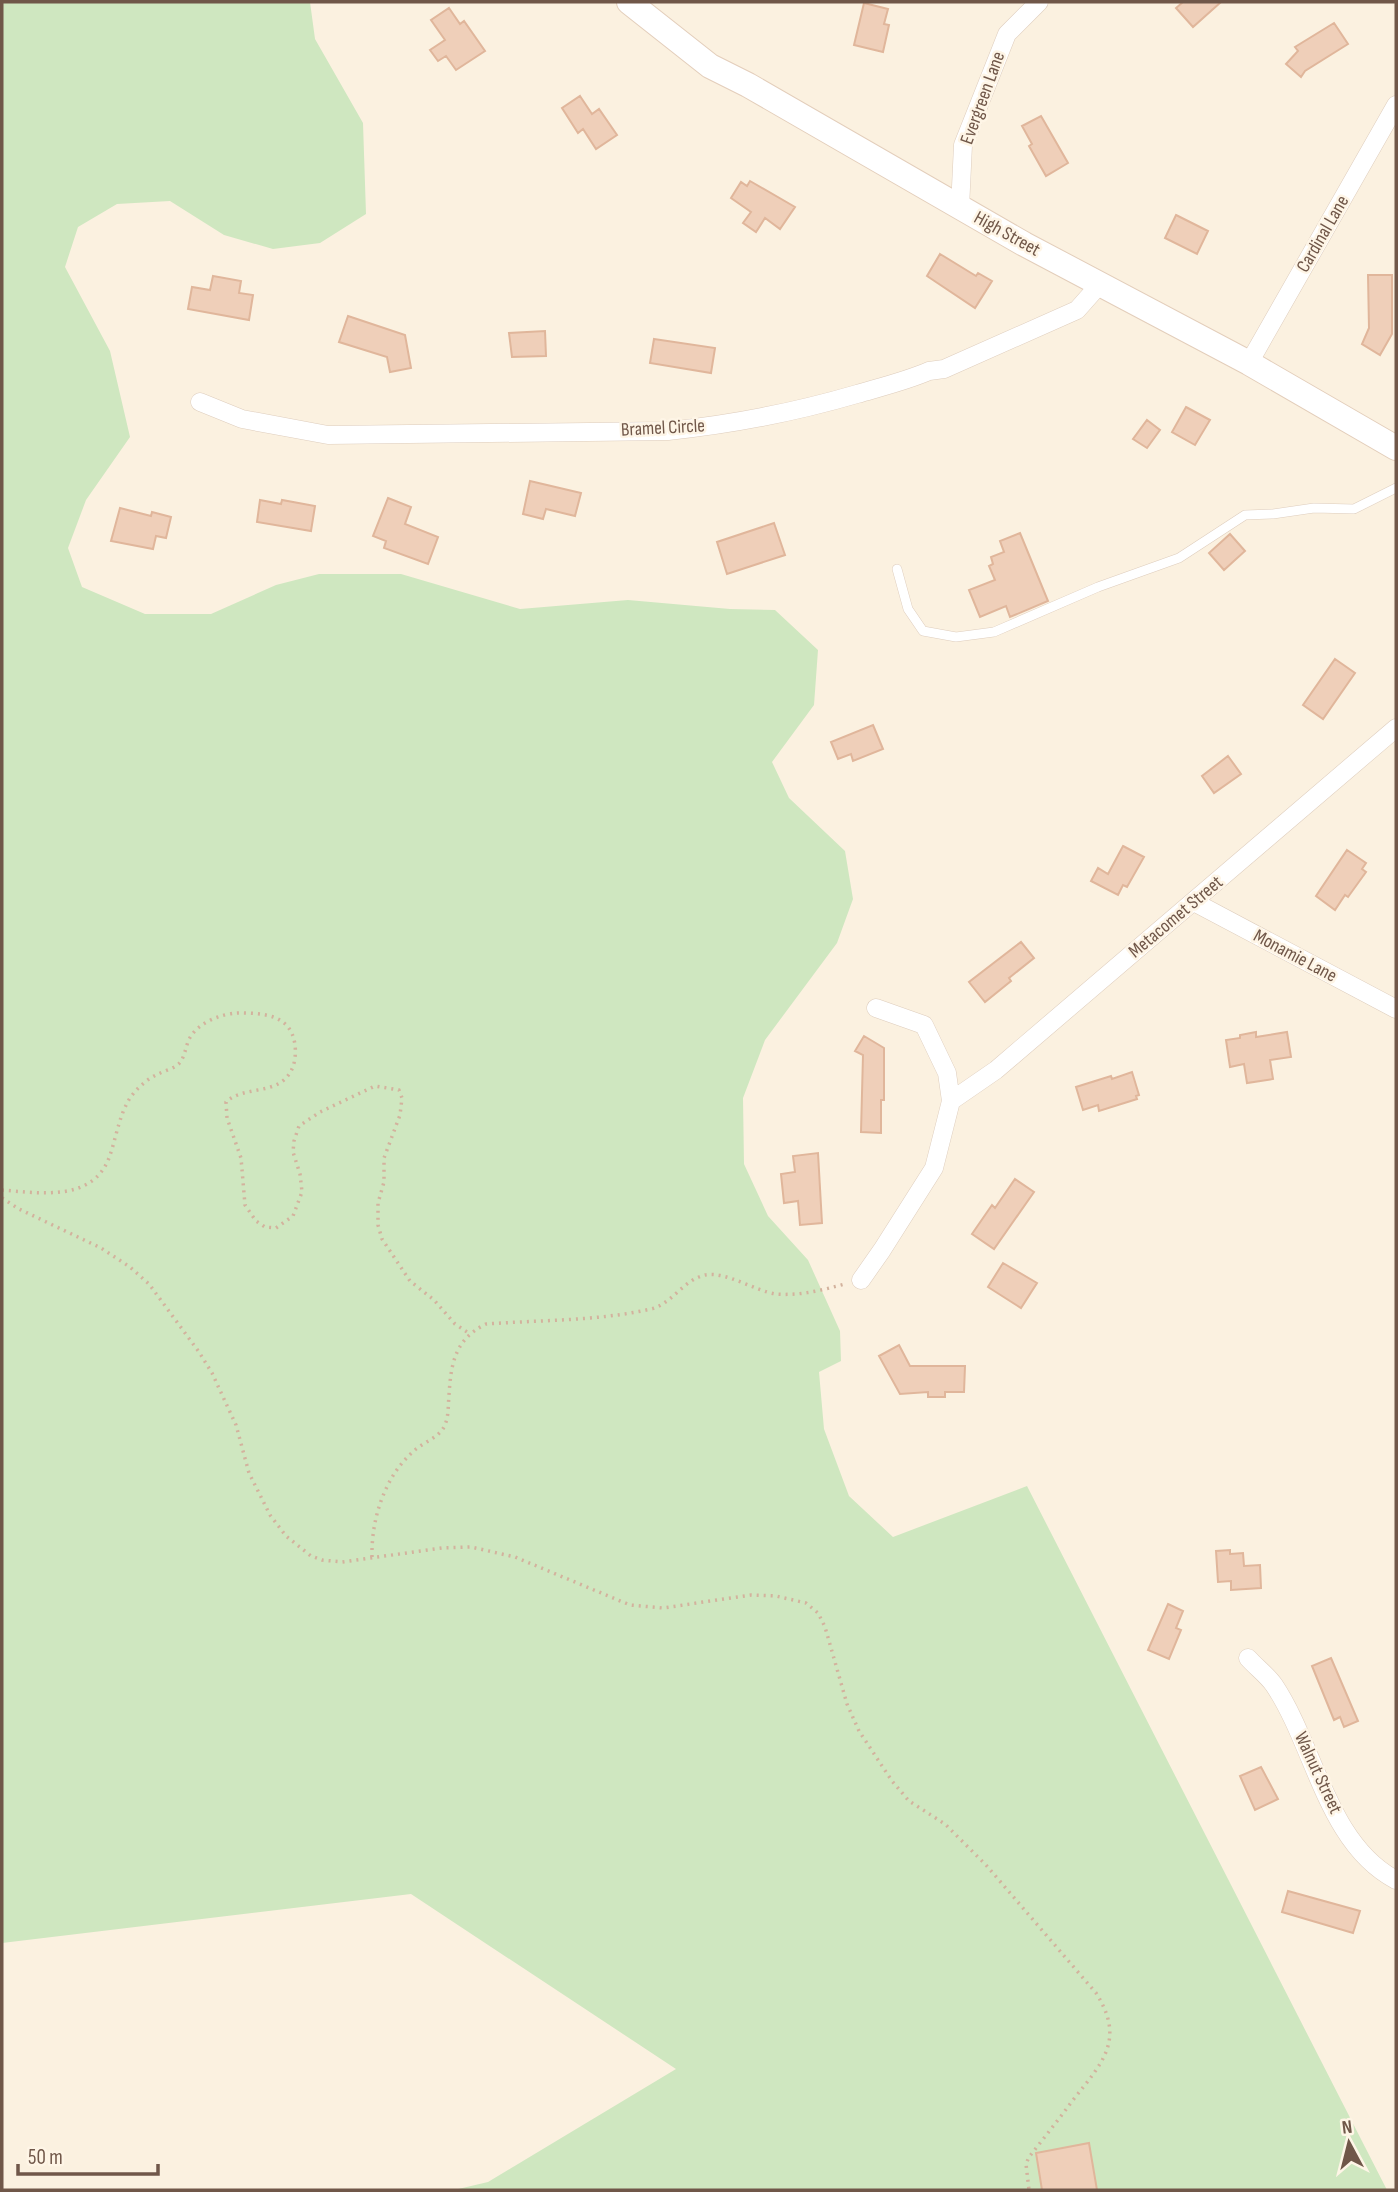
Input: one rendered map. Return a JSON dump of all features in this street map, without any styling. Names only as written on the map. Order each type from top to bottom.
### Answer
[{"type":"street","name":"High Street","points":[[629,2],[710,66],[748,85],[960,208],[1249,363],[1396,448]]},
{"type":"street","name":"Evergreen Lane","points":[[960,208],[963,145],[1007,34],[1039,2]]},
{"type":"street","name":"Cardinal Lane","points":[[1249,363],[1396,105]]},
{"type":"street","name":"Bramel Circle","points":[[200,402],[242,419],[328,435],[668,431],[707,427],[757,420],[944,369],[1077,310],[1100,284]]},
{"type":"street","name":"Metacomet Street","points":[[951,1101],[996,1070],[1396,728]]},
{"type":"street","name":"Monamie Lane","points":[[1194,902],[1396,1009]]},
{"type":"street","points":[[861,1280],[934,1168],[951,1101],[947,1073],[924,1025],[876,1008]]},
{"type":"street","name":"Walnut Street","points":[[1248,1658],[1273,1683],[1286,1706],[1353,1845],[1385,1874],[1396,1880]]},
{"type":"lane","points":[[897,569],[908,610],[923,631],[956,637],[994,632],[1098,587],[1179,558],[1245,516],[1314,508],[1354,509],[1396,488]]},
{"type":"path","points":[[2,1191],[50,1193],[74,1190],[90,1184],[103,1170],[109,1158],[125,1108],[132,1095],[150,1078],[181,1061],[192,1033],[220,1015],[253,1013],[270,1016],[287,1025],[292,1032],[296,1052],[292,1071],[279,1084],[240,1094],[226,1102],[226,1118],[241,1158],[243,1198],[248,1212],[265,1227],[276,1228],[293,1216],[302,1192],[300,1174],[294,1158],[294,1142],[299,1126],[305,1121],[340,1101],[375,1086],[400,1090],[400,1115],[384,1158],[384,1182],[378,1203],[378,1225],[382,1239],[410,1281],[470,1334]]},
{"type":"path","points":[[2,1198],[19,1209],[101,1248],[130,1267],[149,1284],[212,1373],[236,1425],[253,1482],[270,1515],[286,1536],[305,1553],[323,1560],[342,1562],[471,1547],[515,1557],[630,1605],[663,1608],[719,1598],[776,1596],[806,1602],[818,1613],[825,1627],[847,1704],[868,1747],[892,1781],[909,1801],[945,1824],[995,1875],[1096,1993],[1107,2015],[1109,2040],[1104,2060],[1029,2157],[1026,2164],[1029,2190]]},
{"type":"path","points":[[372,1557],[373,1534],[386,1488],[408,1457],[435,1437],[445,1424],[455,1357],[460,1344],[486,1324],[622,1315],[654,1308],[665,1303],[683,1286],[703,1276],[716,1275],[774,1294],[800,1295],[861,1280]]},
{"type":"green space","points":[[2,2],[310,2],[315,39],[363,123],[366,214],[320,243],[273,249],[224,235],[170,201],[117,204],[78,227],[65,267],[110,351],[130,437],[86,500],[68,548],[82,587],[145,614],[211,614],[276,585],[319,574],[401,574],[520,609],[628,600],[775,610],[818,650],[814,705],[772,762],[789,798],[845,851],[853,899],[837,943],[765,1040],[743,1098],[744,1164],[768,1216],[808,1260],[840,1331],[841,1361],[819,1372],[824,1429],[849,1496],[893,1537],[1027,1486],[1387,2190],[454,2190],[488,2182],[676,2069],[411,1894],[2,1943]]},
{"type":"building","points":[[1183,2],[1221,2],[1193,27],[1176,8]]},
{"type":"building","points":[[864,3],[888,9],[884,24],[889,25],[883,52],[854,45]]},
{"type":"building","points":[[449,8],[460,24],[464,21],[485,51],[456,70],[446,56],[438,61],[430,50],[445,40],[431,20]]},
{"type":"building","points":[[1334,23],[1348,44],[1305,71],[1301,77],[1286,64],[1298,51],[1295,47]]},
{"type":"building","points":[[580,96],[592,114],[599,109],[617,135],[596,149],[583,129],[578,133],[562,108]]},
{"type":"building","points":[[1041,116],[1068,163],[1046,176],[1029,146],[1032,144],[1022,126]]},
{"type":"building","points":[[750,181],[795,207],[780,229],[765,218],[756,232],[743,223],[751,212],[731,198],[741,182],[747,186]]},
{"type":"building","points":[[1176,215],[1208,231],[1197,254],[1165,238]]},
{"type":"building","points":[[940,254],[976,276],[978,273],[992,281],[975,308],[927,276]]},
{"type":"building","points":[[1368,275],[1392,275],[1392,334],[1380,355],[1362,344],[1369,328]]},
{"type":"building","points":[[213,276],[241,281],[239,293],[253,295],[249,320],[188,309],[192,287],[210,290]]},
{"type":"building","points":[[348,316],[405,335],[411,368],[390,372],[387,357],[339,342]]},
{"type":"building","points":[[545,331],[546,356],[512,357],[509,333]]},
{"type":"building","points":[[654,339],[715,348],[711,373],[650,363]]},
{"type":"building","points":[[1186,407],[1210,420],[1195,445],[1172,432]]},
{"type":"building","points":[[1147,420],[1160,430],[1147,448],[1133,439]]},
{"type":"building","points":[[530,481],[581,493],[575,516],[546,509],[543,519],[523,514]]},
{"type":"building","points":[[388,498],[411,507],[405,524],[438,537],[428,564],[384,548],[386,541],[373,536]]},
{"type":"building","points":[[260,500],[281,504],[282,500],[315,506],[311,531],[257,522]]},
{"type":"building","points":[[120,508],[151,516],[152,512],[171,517],[166,538],[156,536],[153,549],[111,541]]},
{"type":"building","points":[[774,523],[785,555],[727,574],[717,542]]},
{"type":"building","points":[[1020,533],[1048,601],[1010,617],[1006,606],[980,617],[969,590],[995,580],[989,566],[993,564],[991,557],[1004,552],[1000,541]]},
{"type":"building","points":[[1230,534],[1245,551],[1224,570],[1209,553]]},
{"type":"building","points":[[1335,659],[1355,673],[1323,719],[1303,705]]},
{"type":"building","points":[[873,725],[883,749],[853,761],[851,754],[838,759],[831,742]]},
{"type":"building","points":[[1228,756],[1241,774],[1214,793],[1202,776]]},
{"type":"building","points":[[1123,846],[1144,857],[1127,887],[1123,885],[1118,895],[1091,881],[1098,868],[1108,874]]},
{"type":"building","points":[[1347,850],[1366,863],[1362,869],[1366,872],[1335,910],[1316,896]]},
{"type":"building","points":[[1021,942],[1034,958],[985,1002],[969,982]]},
{"type":"building","points":[[1256,1032],[1256,1037],[1287,1032],[1291,1057],[1270,1060],[1273,1079],[1247,1083],[1244,1064],[1230,1067],[1226,1040]]},
{"type":"building","points":[[864,1036],[884,1048],[881,1133],[861,1132],[863,1055],[855,1051]]},
{"type":"building","points":[[1132,1072],[1139,1095],[1136,1096],[1137,1099],[1099,1111],[1098,1105],[1083,1110],[1076,1087]]},
{"type":"building","points":[[818,1153],[822,1223],[800,1225],[798,1201],[784,1203],[781,1174],[795,1172],[793,1156]]},
{"type":"building","points":[[1015,1179],[1034,1192],[994,1249],[972,1234],[992,1205],[995,1208]]},
{"type":"building","points":[[1003,1263],[1037,1283],[1021,1308],[988,1287]]},
{"type":"building","points":[[899,1345],[910,1366],[965,1366],[964,1392],[945,1392],[945,1397],[928,1397],[928,1392],[900,1394],[879,1356]]},
{"type":"building","points":[[1230,1550],[1230,1554],[1243,1553],[1244,1566],[1260,1565],[1261,1588],[1231,1590],[1231,1581],[1218,1582],[1216,1551]]},
{"type":"building","points":[[1168,1604],[1183,1611],[1176,1628],[1181,1630],[1169,1659],[1148,1650]]},
{"type":"building","points":[[1331,1658],[1358,1721],[1344,1727],[1340,1717],[1334,1720],[1312,1666]]},
{"type":"building","points":[[1261,1767],[1278,1799],[1255,1810],[1240,1776]]},
{"type":"building","points":[[1288,1891],[1360,1911],[1353,1933],[1282,1912]]},
{"type":"building","points":[[1089,2143],[1097,2190],[1042,2190],[1036,2153]]}]
